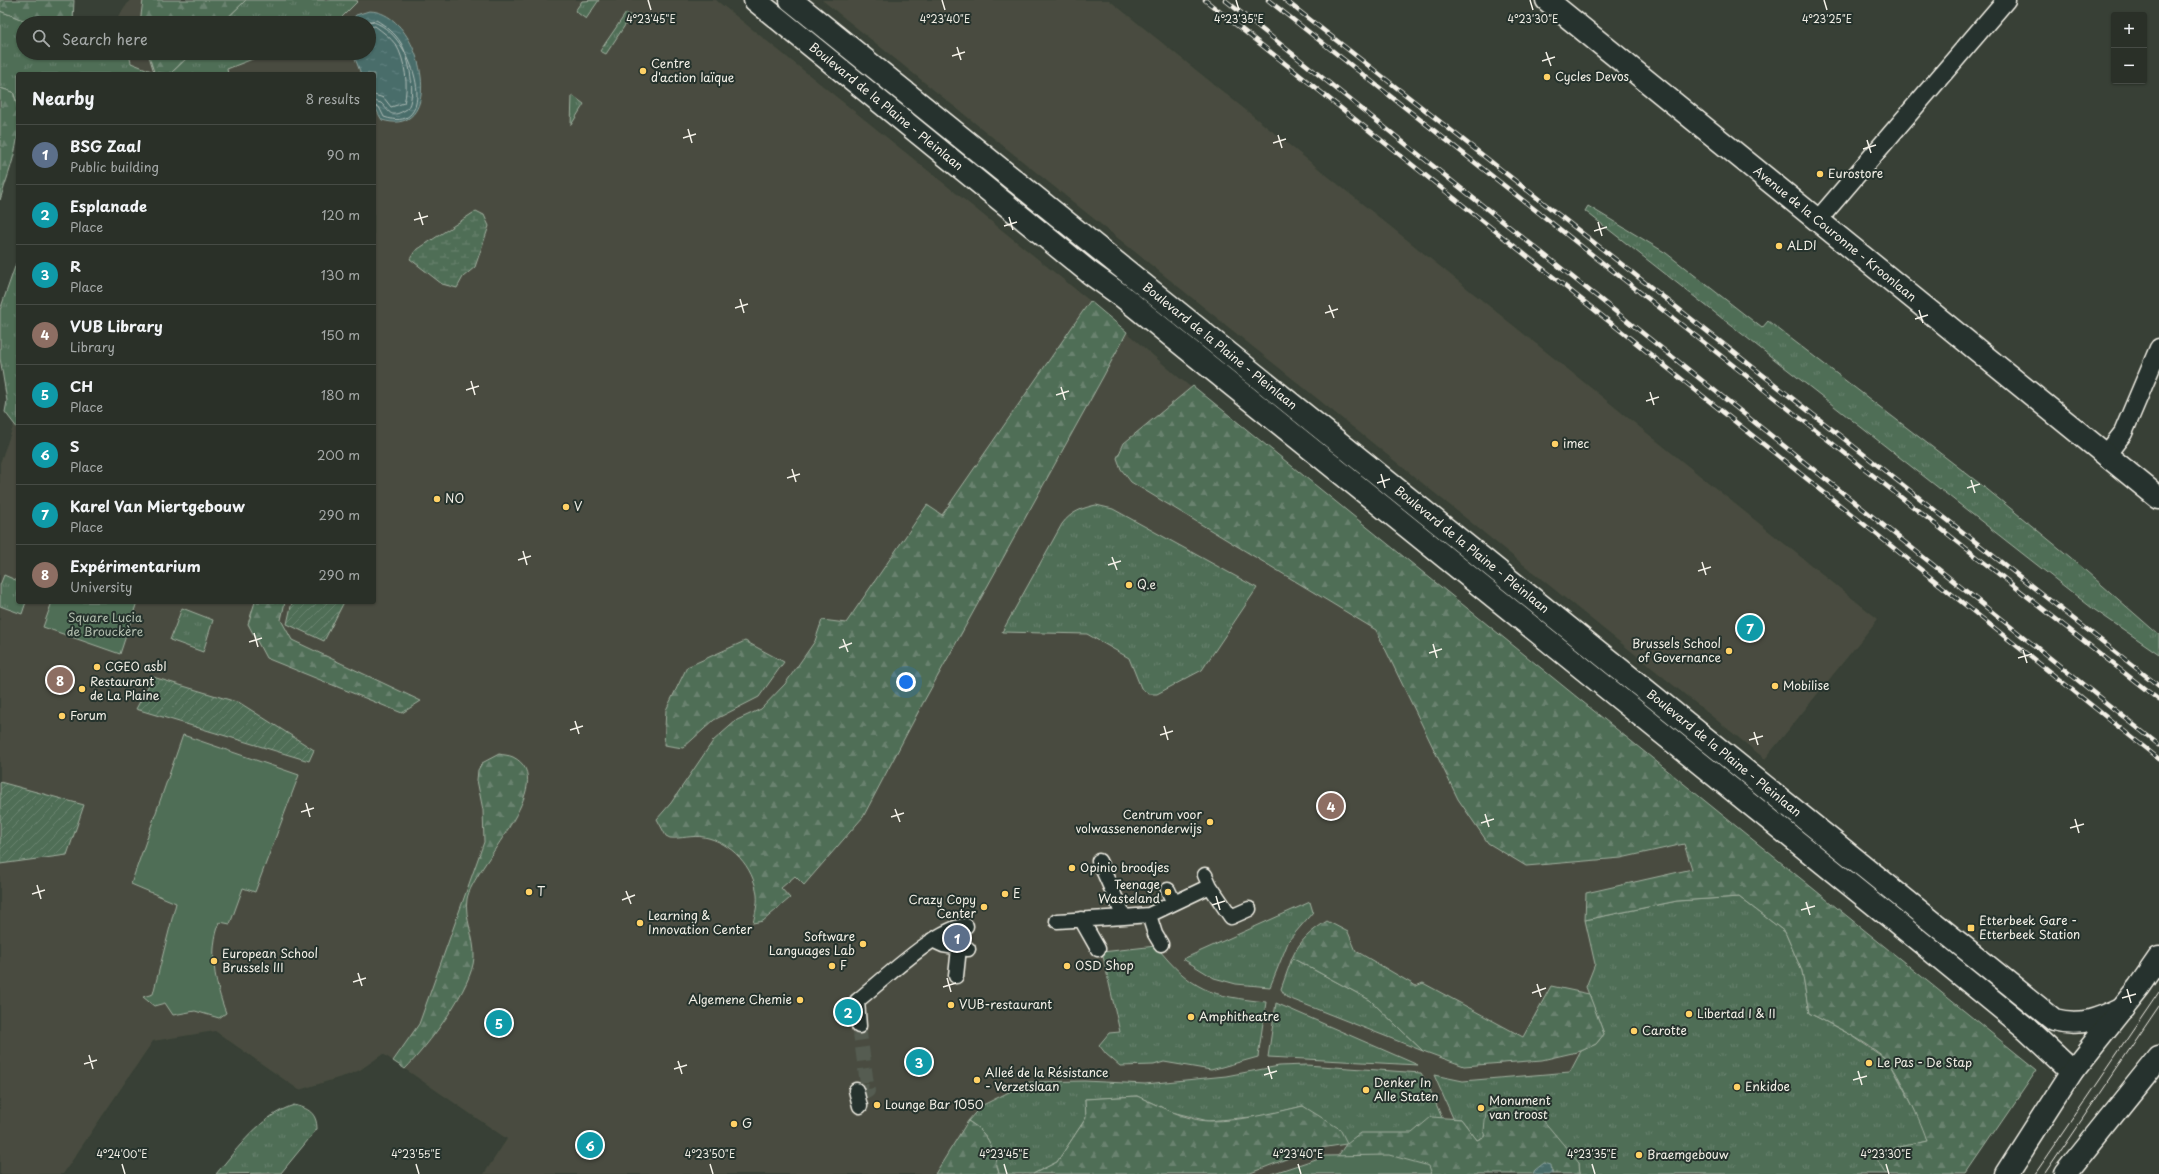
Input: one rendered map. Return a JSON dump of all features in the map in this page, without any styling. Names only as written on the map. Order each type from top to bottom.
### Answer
[{"type":"main road","name":"Boulevard de la Plaine - Pleinlaan","points":[[755,0],[1018,212],[1090,273],[1128,301],[1895,921],[2027,1029],[2072,1071]]},
{"type":"main road","name":"Boulevard de la Plaine - Pleinlaan","points":[[791,0],[2054,1020],[2078,1023],[2097,1020],[2123,1008]]},
{"type":"main road","name":"Avenue de la Couronne - Kroonlaan","points":[[1547,0],[2159,498]]},
{"type":"main road","points":[[2006,1174],[2072,1071],[2123,1008],[2159,958]]},
{"type":"main road","points":[[2064,1174],[2159,1057]]},
{"type":"street","points":[[1817,221],[2006,0]]},
{"type":"street","points":[[1018,212],[1032,194]]},
{"type":"street","points":[[2106,454],[2123,433],[2159,348]]},
{"type":"street","points":[[1100,861],[1124,917]]},
{"type":"street","points":[[1057,921],[1149,915],[1174,903],[1208,880],[1231,917],[1249,909]]},
{"type":"street","points":[[1168,890],[1174,903]]},
{"type":"street","points":[[1895,921],[1912,905]]},
{"type":"street","points":[[1149,915],[1154,934],[1161,944]]},
{"type":"street","points":[[1081,919],[1098,948]]},
{"type":"street","points":[[859,1026],[857,1001],[932,940],[958,926],[966,926]]},
{"type":"street","points":[[932,940],[963,948],[956,976]]},
{"type":"street","points":[[2027,1029],[2043,1011]]},
{"type":"street","points":[[856,1090],[860,1106]]},
{"type":"shaded area","points":[[130,0],[716,0],[1090,301],[1177,376],[1878,942],[1952,1174],[484,1174],[507,1139],[383,1054],[360,1070],[299,1090],[215,1031],[153,1041],[63,1174],[0,1174],[0,463],[16,419],[16,604],[376,604],[376,72],[84,72],[90,60],[376,60],[376,16],[119,16]]},
{"type":"shaded area","points":[[822,0],[1109,0],[1878,619],[1765,759]]},
{"type":"green space","points":[[0,0],[74,0],[73,16],[16,17],[0,11]]},
{"type":"green space","points":[[143,0],[246,0],[229,16],[141,16]]},
{"type":"green space","points":[[246,0],[358,1],[343,16],[229,16]]},
{"type":"green space","points":[[599,0],[586,19],[575,11],[582,1]]},
{"type":"green space","points":[[0,11],[16,17],[16,60],[130,60],[131,63],[154,72],[16,72],[16,100],[13,92],[0,88]]},
{"type":"green space","points":[[626,13],[631,16],[606,54],[600,51]]},
{"type":"green space","points":[[150,60],[185,60],[172,72],[154,72]]},
{"type":"green space","points":[[185,60],[250,60],[227,69],[228,72],[172,72]]},
{"type":"green space","points":[[0,88],[13,92],[16,102],[16,146],[0,200]]},
{"type":"green space","points":[[572,95],[584,104],[571,125]]},
{"type":"green space","points":[[1588,206],[1666,253],[1762,328],[1768,321],[1988,490],[2070,557],[2159,635],[2159,654],[2092,608],[1585,211]]},
{"type":"green space","points":[[476,211],[484,215],[489,226],[475,267],[463,277],[457,288],[442,284],[410,259],[415,251]]},
{"type":"green space","points":[[16,264],[16,426],[5,412],[7,401],[0,358],[0,310]]},
{"type":"green space","points":[[1090,301],[1127,332],[1103,377],[923,703],[863,817],[804,885],[795,876],[781,888],[790,898],[763,921],[753,923],[757,895],[751,875],[740,857],[723,844],[704,837],[695,836],[670,838],[666,836],[657,819],[671,803],[713,741],[737,720],[761,709],[785,684],[815,641],[822,620],[846,623],[927,505],[942,515]]},
{"type":"green space","points":[[1193,386],[2037,1070],[1966,1174],[1886,1174],[1873,1153],[1927,1141],[1904,1087],[1892,1066],[1880,1054],[1850,1034],[1809,1013],[1802,971],[1785,932],[1739,897],[1677,901],[1585,920],[1586,893],[1692,869],[1684,844],[1621,858],[1526,866],[1488,843],[1458,799],[1376,630],[1131,482],[1121,469],[1117,458],[1124,443]]},
{"type":"green space","points":[[1096,505],[1113,509],[1257,588],[1202,670],[1157,694],[1149,694],[1141,688],[1129,658],[1087,634],[1002,632],[1062,524],[1069,516],[1077,511]]},
{"type":"green space","points":[[4,575],[16,580],[16,604],[25,604],[22,614],[0,606],[0,585]]},
{"type":"green space","name":"Square Lucia de Brouckère","points":[[51,604],[136,604],[120,654],[43,627]]},
{"type":"green space","points":[[254,604],[285,604],[281,620],[292,640],[421,701],[402,713],[266,658],[248,624]]},
{"type":"green space","points":[[292,604],[343,604],[324,641],[287,624]]},
{"type":"green space","points":[[182,608],[213,620],[203,652],[170,640]]},
{"type":"green space","points":[[745,641],[784,662],[759,697],[714,720],[683,748],[664,745],[666,710],[687,667]]},
{"type":"green space","points":[[153,677],[240,703],[314,750],[309,761],[136,709]]},
{"type":"green space","points":[[183,735],[299,775],[255,892],[243,888],[230,924],[220,922],[216,933],[214,944],[214,968],[226,1013],[219,1018],[195,1011],[173,1015],[165,1003],[154,1006],[143,997],[153,994],[176,903],[131,884]]},
{"type":"green space","points":[[499,754],[513,757],[525,769],[527,785],[521,804],[510,825],[472,885],[467,899],[466,906],[474,950],[472,970],[458,1000],[436,1032],[405,1069],[393,1061],[419,1024],[484,842],[483,810],[477,780],[478,770],[482,763]]},
{"type":"green space","points":[[0,782],[84,805],[67,855],[0,864]]},
{"type":"green space","points":[[1739,897],[1785,932],[1802,971],[1809,1013],[1851,1035],[1889,1061],[1923,1125],[1927,1141],[1874,1153],[1886,1174],[1580,1174],[1579,1163],[1486,1136],[1477,1140],[1461,1119],[1453,1118],[1434,1075],[1463,1081],[1570,1072],[1581,1051],[1596,1044],[1604,1034],[1586,987],[1595,964],[1585,920],[1677,901]]},
{"type":"green space","points":[[1310,902],[1313,912],[1289,940],[1270,987],[1236,984],[1214,978],[1183,959]]},
{"type":"green space","points":[[1327,921],[1348,932],[1356,951],[1416,986],[1423,983],[1523,1037],[1551,986],[1589,994],[1604,1034],[1596,1044],[1581,1051],[1542,1060],[1464,1066],[1423,1051],[1370,1000],[1292,958],[1306,936]]},
{"type":"green space","points":[[1921,925],[2011,995],[2006,1001],[1919,927]]},
{"type":"green space","name":"Amphitheatre","points":[[1156,946],[1181,973],[1204,989],[1231,997],[1266,1002],[1258,1057],[1211,1070],[1164,1062],[1154,1065],[1120,1066],[1106,1054],[1099,1045],[1109,1033],[1120,1032],[1102,952]]},
{"type":"green space","points":[[1292,958],[1370,1000],[1423,1051],[1286,997],[1281,989]]},
{"type":"green space","points":[[1276,1003],[1418,1065],[1268,1057]]},
{"type":"green space","points":[[1306,1065],[1421,1073],[1429,1087],[1460,1161],[1347,1144],[1303,1106],[1262,1116],[1208,1121],[1172,1112],[1137,1096],[1085,1099],[1086,1118],[1057,1162],[1033,1174],[999,1174],[990,1143],[976,1126],[968,1121],[981,1106],[1029,1082],[1084,1081],[1145,1084],[1226,1076],[1279,1066]]},
{"type":"green space","points":[[1137,1096],[1182,1115],[1210,1121],[1245,1118],[1303,1106],[1340,1129],[1347,1143],[1360,1133],[1412,1133],[1431,1117],[1461,1119],[1477,1140],[1486,1136],[1484,1131],[1486,1111],[1515,1104],[1532,1107],[1579,1163],[1580,1174],[1552,1174],[1552,1168],[1535,1170],[1533,1174],[1340,1174],[1336,1159],[1346,1144],[1309,1150],[1248,1174],[1033,1174],[1057,1162],[1086,1118],[1085,1099]]},
{"type":"green space","points":[[294,1105],[311,1112],[317,1123],[317,1129],[281,1173],[216,1174],[241,1144],[260,1125],[282,1110]]},
{"type":"green space","points":[[968,1121],[982,1132],[990,1143],[999,1174],[935,1174]]},
{"type":"green space","points":[[1389,1155],[1429,1166],[1432,1174],[1271,1174],[1325,1156]]},
{"type":"water","points":[[369,11],[388,17],[403,31],[414,51],[420,73],[421,94],[415,111],[403,121],[382,120],[379,115],[376,106],[376,72],[360,72],[356,60],[376,60],[376,16],[355,16]]},
{"type":"water","points":[[1544,1163],[1551,1165],[1552,1174],[1533,1174],[1535,1170]]},
{"type":"tunnel","points":[[856,1090],[868,1091],[859,1026]]},
{"type":"tram line","points":[[2035,1174],[2159,992]]},
{"type":"tram line","points":[[2045,1174],[2159,1006]]},
{"type":"railway","points":[[1205,0],[2159,759]]},
{"type":"railway","points":[[1225,0],[2159,745]]},
{"type":"railway","points":[[1268,0],[2159,700]]},
{"type":"railway","points":[[1285,0],[2159,686]]},
{"type":"place","name":"Centre d'action laïque","points":[[643,71]]},
{"type":"place","name":"Cycles Devos","points":[[1547,77]]},
{"type":"place","name":"Eurostore","points":[[1820,174]]},
{"type":"place","name":"ALDI","points":[[1779,246]]},
{"type":"place","name":"imec","points":[[1555,444]]},
{"type":"place","name":"NO","points":[[437,499]]},
{"type":"place","name":"V","points":[[566,507]]},
{"type":"place","name":"Q.e","points":[[1129,585]]},
{"type":"place","name":"Karel Van Miertgebouw","points":[[1750,628]]},
{"type":"place","name":"Brussels School of Governance","points":[[1729,651]]},
{"type":"place","name":"CGEO asbl","points":[[97,667]]},
{"type":"place","name":"Expérimentarium","points":[[60,680]]},
{"type":"place","name":"Mobilise","points":[[1775,686]]},
{"type":"place","name":"Restaurant de La Plaine","points":[[82,689]]},
{"type":"place","name":"Forum","points":[[62,716]]},
{"type":"place","name":"VUB Library","points":[[1331,806]]},
{"type":"place","name":"Centrum voor volwassenenonderwijs","points":[[1210,822]]},
{"type":"place","name":"Opinio broodjes","points":[[1072,868]]},
{"type":"place","name":"T","points":[[529,892]]},
{"type":"place","name":"Teenage Wasteland","points":[[1168,892]]},
{"type":"place","name":"E","points":[[1005,894]]},
{"type":"place","name":"Crazy Copy Center","points":[[984,907]]},
{"type":"place","name":"Learning & Innovation Center","points":[[640,923]]},
{"type":"place","name":"Etterbeek Gare - Etterbeek Station","points":[[1971,928]]},
{"type":"place","name":"BSG Zaal","points":[[957,938]]},
{"type":"place","name":"Software Languages Lab","points":[[863,944]]},
{"type":"place","name":"European School Brussels III","points":[[214,961]]},
{"type":"place","name":"F","points":[[832,966]]},
{"type":"place","name":"OSD Shop","points":[[1067,966]]},
{"type":"place","name":"Algemene Chemie","points":[[800,1000]]},
{"type":"place","name":"VUB-restaurant","points":[[951,1005]]},
{"type":"place","name":"Esplanade","points":[[848,1012]]},
{"type":"place","name":"Libertad I & II","points":[[1689,1014]]},
{"type":"place","name":"Amphitheatre","points":[[1191,1017]]},
{"type":"place","name":"CH","points":[[499,1023]]},
{"type":"place","name":"Carotte","points":[[1634,1031]]},
{"type":"place","name":"R","points":[[919,1062]]},
{"type":"place","name":"Le Pas - De Stap","points":[[1869,1063]]},
{"type":"place","name":"Alleé de la Résistance - Verzetslaan","points":[[977,1080]]},
{"type":"place","name":"Enkidoe","points":[[1737,1087]]},
{"type":"place","name":"Denker In Alle Staten","points":[[1366,1090]]},
{"type":"place","name":"Lounge Bar 1050","points":[[877,1105]]},
{"type":"place","name":"Monument van troost","points":[[1481,1108]]},
{"type":"place","name":"G","points":[[734,1124]]},
{"type":"place","name":"S","points":[[590,1145]]},
{"type":"place","name":"Braemgebouw","points":[[1639,1155]]}]
